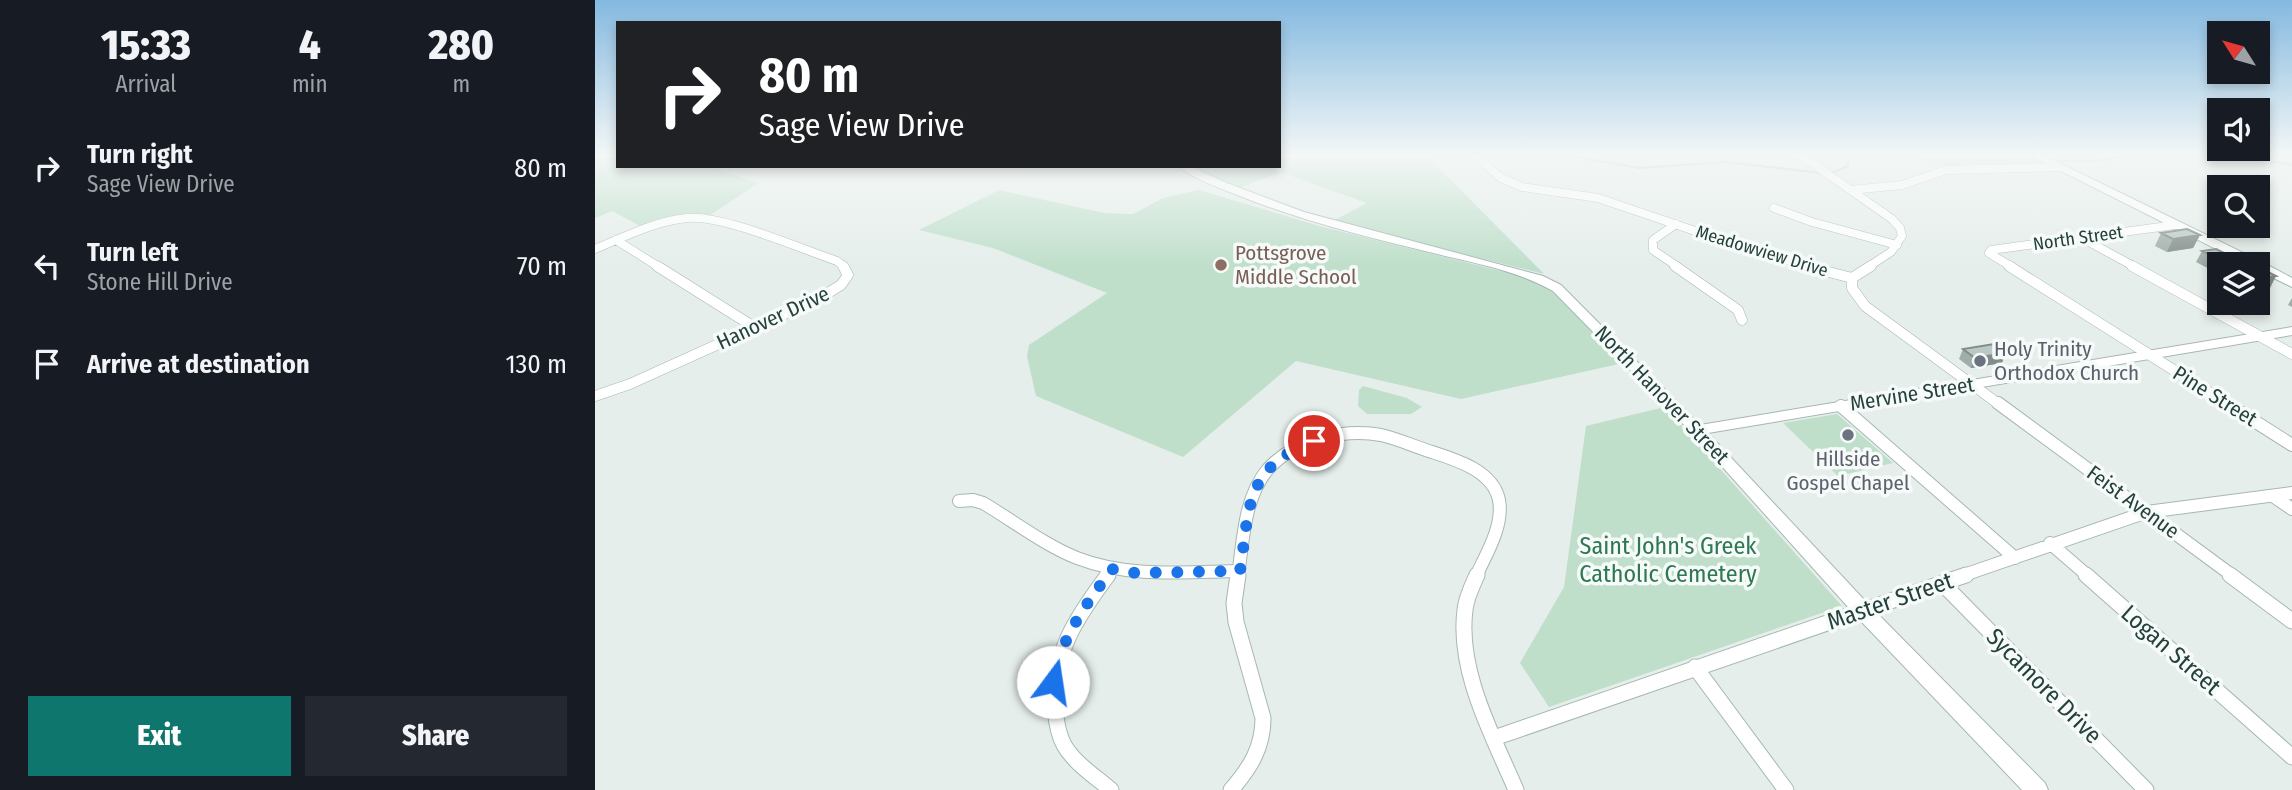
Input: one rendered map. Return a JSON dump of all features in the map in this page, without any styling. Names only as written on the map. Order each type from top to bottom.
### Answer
[{"type":"main road","points":[[2110,193],[2230,252]]},
{"type":"main road","points":[[2270,272],[2292,283]]},
{"type":"street","name":"North Hanover Street","points":[[1242,193],[1309,219],[1508,268],[1548,282],[1569,299],[1697,430],[1863,611],[2037,790]]},
{"type":"street","name":"Meadowview Drive","points":[[1561,193],[1598,198],[1760,253],[1852,278]]},
{"type":"street","points":[[1852,278],[1891,252],[1902,236],[1901,228],[1892,219],[1855,193]]},
{"type":"street","points":[[1774,208],[1821,225],[1897,245]]},
{"type":"street","name":"Hanover Drive","points":[[595,249],[661,223],[687,218],[712,218],[837,261],[847,269],[846,280],[832,292],[630,384],[595,396]]},
{"type":"street","points":[[1676,224],[1653,240],[1653,250],[1738,310],[1742,320]]},
{"type":"street","name":"North Street","points":[[1996,258],[1989,253],[1991,250],[2175,225]]},
{"type":"street","points":[[2080,237],[2292,354]]},
{"type":"street","points":[[616,240],[754,327]]},
{"type":"street","name":"Pine Street","points":[[1996,258],[2292,445]]},
{"type":"street","name":"Feist Avenue","points":[[1852,278],[1852,288],[1864,306],[2292,621]]},
{"type":"street","name":"Mervine Street","points":[[1697,430],[2292,331]]},
{"type":"street","points":[[1841,406],[2015,558]]},
{"type":"street","points":[[1231,790],[1258,753],[1264,734],[1263,718],[1234,603],[1255,487],[1267,469],[1278,460],[1304,445],[1343,434],[1374,434],[1461,461],[1473,468],[1500,497],[1500,521],[1468,595],[1464,614],[1469,664],[1494,738],[1516,790]]},
{"type":"street","name":"Master Street","points":[[1494,738],[2147,512],[2292,493]]},
{"type":"street","points":[[2273,496],[2292,509]]},
{"type":"street","points":[[958,501],[973,500],[983,503],[1074,558],[1112,569],[1135,573],[1240,571]]},
{"type":"street","name":"Logan Street","points":[[2050,544],[2292,757]]},
{"type":"street","points":[[1111,790],[1067,750],[1058,732],[1053,682],[1064,642],[1080,613],[1112,569]]},
{"type":"street","name":"Sycamore Drive","points":[[1942,583],[2146,790]]},
{"type":"street","points":[[1695,667],[1786,790]]},
{"type":"green space","points":[[595,193],[744,193],[710,215],[642,227],[612,211],[595,218]]},
{"type":"green space","points":[[993,193],[1012,193],[1104,213],[1133,214],[1163,198],[1186,193],[1209,193],[1323,227],[1541,283],[1623,363],[1461,399],[1296,361],[1183,457],[1036,396],[1027,356],[1029,345],[1107,293],[993,248],[919,230]]},
{"type":"green space","points":[[1339,193],[1464,193],[1544,274],[1335,220],[1367,203]]},
{"type":"green space","points":[[1363,386],[1407,398],[1422,407],[1411,414],[1367,414],[1358,406],[1359,390]]},
{"type":"green space","name":"Saint John's Greek Catholic Cemetery","points":[[1665,407],[1842,606],[1549,707],[1520,663],[1564,587],[1586,426]]},
{"type":"green space","points":[[1837,414],[1893,463],[1838,476],[1783,423]]},
{"type":"building","points":[[2187,229],[2200,235],[2173,239],[2161,233]]},
{"type":"building","points":[[2216,249],[2222,252],[2207,254],[2202,251]]},
{"type":"building","points":[[1994,344],[2006,353],[1975,358],[1963,349]]},
{"type":"place","name":"Pottsgrove Middle School","points":[[1221,265]]},
{"type":"place","name":"Holy Trinity Orthodox Church","points":[[1980,361]]},
{"type":"place","name":"Hillside Gospel Chapel","points":[[1848,435]]},
{"type":"route","points":[[1053,682],[1064,642],[1080,613],[1112,569],[1135,573],[1240,571],[1252,496],[1260,478],[1287,453],[1314,441]]}]
